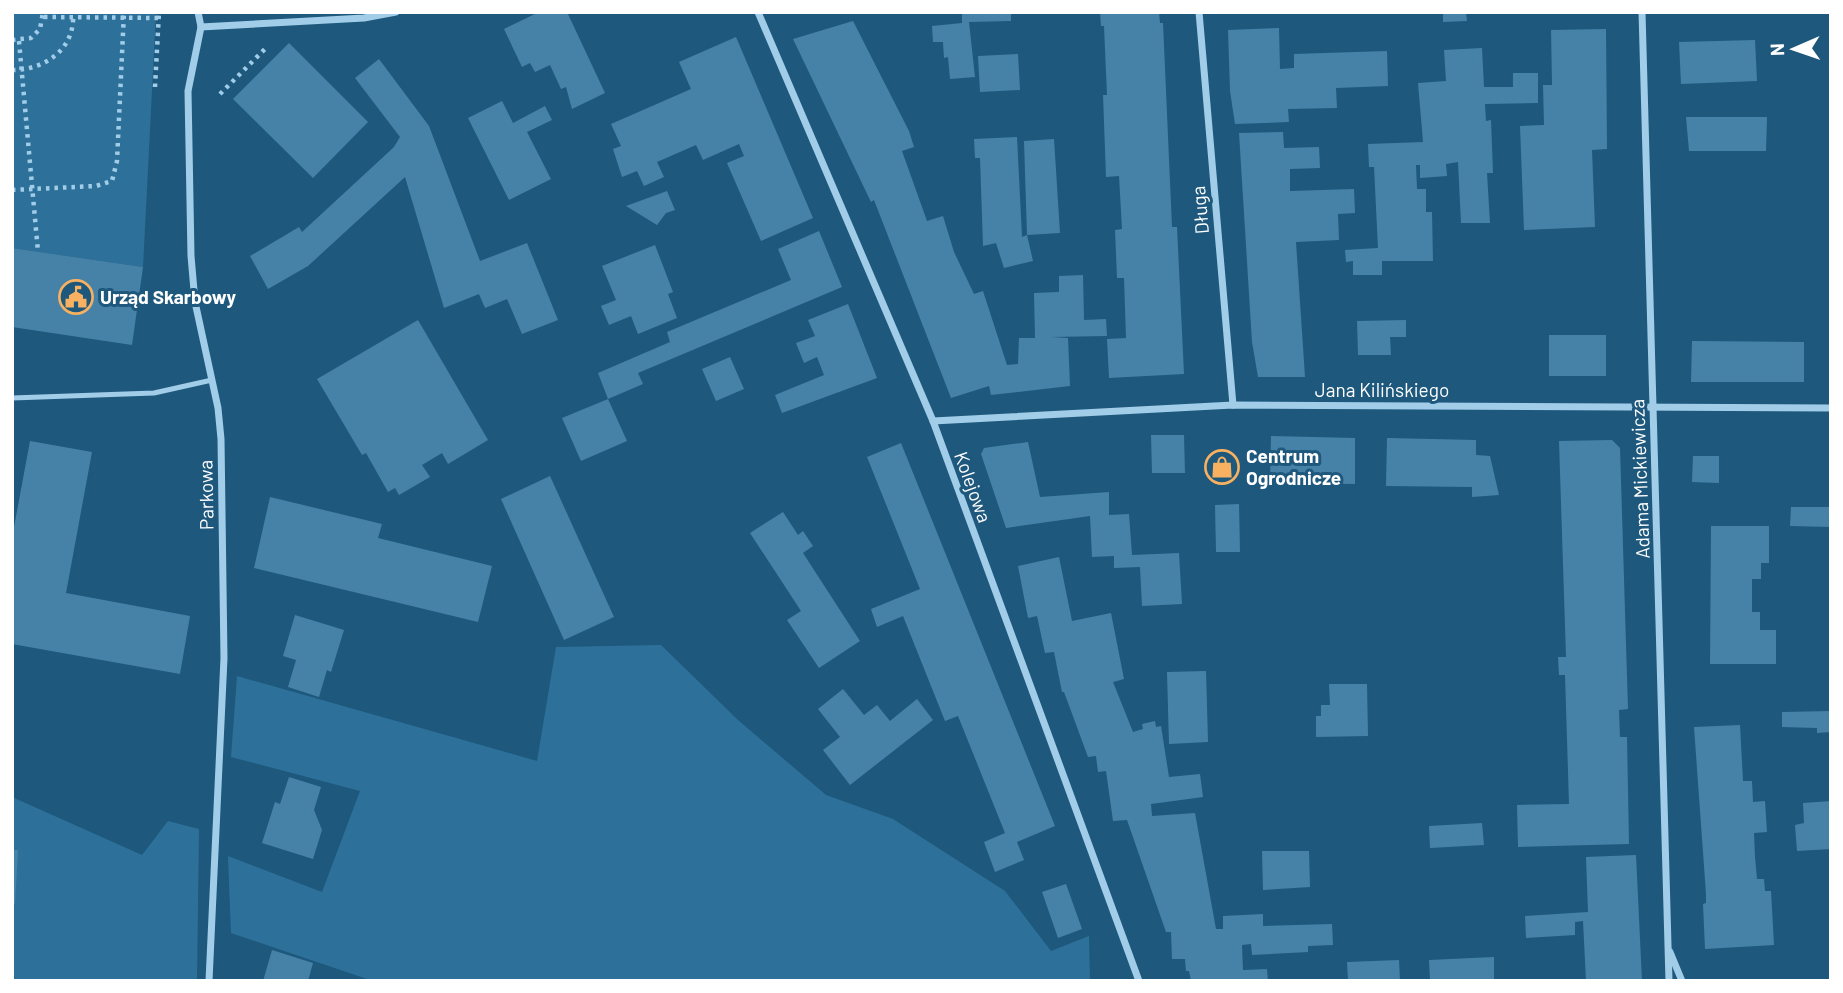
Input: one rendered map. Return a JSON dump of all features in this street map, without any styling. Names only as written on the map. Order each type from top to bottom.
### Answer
[{"type":"street","name":"Parkowa","points":[[198,12],[201,27],[188,91],[188,185],[195,302],[212,380],[221,439],[224,658],[209,981]]},
{"type":"street","points":[[201,27],[364,18],[396,12]]},
{"type":"street","name":"Kolejowa","points":[[758,12],[933,421],[1139,981]]},
{"type":"street","name":"Długa","points":[[1199,12],[1233,405]]},
{"type":"street","name":"Adama Mickiewicza","points":[[1642,12],[1669,981]]},
{"type":"street","name":"Jana Kilińskiego","points":[[933,421],[1233,405],[1831,408]]},
{"type":"street","name":"Adama Mickiewicza","points":[[1668,945],[1682,981]]},
{"type":"lane","points":[[12,398],[154,393],[212,380]]},
{"type":"path","points":[[12,70],[24,70],[45,64],[59,54],[69,39],[73,14]]},
{"type":"path","points":[[12,40],[31,38],[40,29],[44,15],[159,15],[155,87]]},
{"type":"path","points":[[12,190],[96,186],[112,181],[117,161],[124,15]]},
{"type":"path","points":[[19,41],[35,190],[38,252]]},
{"type":"path","points":[[220,94],[266,48]]},
{"type":"shaded area","points":[[12,12],[156,12],[143,267],[12,248]]},
{"type":"shaded area","points":[[661,645],[738,720],[826,795],[893,819],[1005,891],[1051,951],[1089,936],[1090,981],[373,981],[231,933],[228,856],[322,892],[360,791],[231,757],[237,676],[537,761],[556,647]]},
{"type":"shaded area","points":[[12,797],[142,855],[168,821],[199,829],[197,981],[12,981]]},
{"type":"building","points":[[539,12],[567,12],[605,93],[572,109],[566,87],[561,89],[550,65],[535,72],[530,63],[522,67],[504,29]]},
{"type":"building","points":[[962,12],[1011,12],[1011,21],[969,22],[975,77],[950,79],[948,57],[944,58],[943,42],[933,42],[932,26],[962,23]]},
{"type":"building","points":[[1100,12],[1159,12],[1160,23],[1163,23],[1172,227],[1177,227],[1184,374],[1109,378],[1107,339],[1126,338],[1124,278],[1117,278],[1115,230],[1122,229],[1119,176],[1106,177],[1103,95],[1107,95],[1104,26],[1101,26]]},
{"type":"building","points":[[1443,12],[1466,12],[1467,21],[1443,22]]},
{"type":"building","points":[[853,21],[909,131],[914,147],[902,151],[927,221],[943,216],[954,252],[974,294],[983,291],[1007,365],[1018,364],[1019,338],[1035,338],[1034,293],[1059,292],[1059,276],[1083,275],[1084,320],[1106,319],[1107,336],[1051,337],[1068,338],[1070,386],[991,395],[989,386],[951,398],[874,200],[871,202],[793,39]]},
{"type":"building","points":[[1279,28],[1280,69],[1294,68],[1294,54],[1387,51],[1388,86],[1336,88],[1337,108],[1288,109],[1289,122],[1235,124],[1230,91],[1228,30]]},
{"type":"building","points":[[1606,29],[1607,149],[1592,150],[1595,227],[1524,230],[1520,126],[1544,125],[1543,85],[1552,85],[1551,30]]},
{"type":"building","points":[[736,37],[813,218],[761,241],[727,163],[744,156],[739,144],[703,160],[696,145],[657,162],[664,177],[644,186],[637,171],[622,177],[613,149],[621,146],[611,124],[691,89],[679,62]]},
{"type":"building","points":[[1755,40],[1757,81],[1681,84],[1679,42]]},
{"type":"building","points":[[289,43],[368,122],[313,178],[233,99]]},
{"type":"building","points":[[1482,48],[1484,87],[1513,87],[1513,73],[1538,73],[1538,103],[1485,104],[1486,121],[1491,120],[1493,173],[1487,173],[1490,223],[1461,223],[1458,162],[1446,164],[1447,176],[1420,178],[1420,165],[1416,165],[1417,189],[1426,189],[1426,212],[1432,212],[1433,261],[1382,261],[1382,275],[1353,275],[1353,261],[1346,262],[1345,250],[1378,248],[1374,167],[1369,167],[1368,144],[1423,142],[1418,83],[1446,81],[1444,50]]},
{"type":"building","points":[[1018,54],[1020,90],[980,92],[978,56]]},
{"type":"building","points":[[379,59],[429,126],[480,261],[527,243],[558,320],[522,334],[507,299],[485,308],[479,294],[444,308],[405,177],[308,266],[268,289],[250,256],[299,227],[302,232],[394,147],[400,137],[355,78]]},
{"type":"building","points":[[502,101],[513,123],[545,106],[552,120],[527,132],[551,179],[509,200],[468,118]]},
{"type":"building","points":[[1686,117],[1767,117],[1766,151],[1689,151]]},
{"type":"building","points":[[1283,132],[1284,148],[1319,147],[1320,168],[1290,169],[1290,191],[1354,189],[1355,213],[1338,214],[1339,240],[1296,242],[1305,377],[1258,377],[1252,342],[1239,133]]},
{"type":"building","points":[[1017,137],[1022,237],[1027,235],[1033,261],[1004,268],[996,243],[983,246],[980,158],[975,158],[974,139]]},
{"type":"building","points":[[1054,139],[1060,233],[1027,235],[1024,141]]},
{"type":"building","points":[[667,191],[675,210],[666,213],[657,225],[626,206]]},
{"type":"building","points":[[819,231],[842,287],[638,373],[643,384],[608,399],[598,373],[670,342],[667,332],[791,280],[778,249]]},
{"type":"building","points":[[655,245],[673,292],[668,294],[677,318],[638,334],[631,316],[609,325],[601,306],[616,300],[602,266]]},
{"type":"building","name":"Urząd Skarbowy","points":[[12,248],[143,267],[132,345],[12,327]]},
{"type":"building","points":[[848,304],[877,378],[782,413],[775,395],[824,375],[817,357],[804,363],[796,343],[815,336],[808,320]]},
{"type":"building","points":[[418,320],[488,440],[448,464],[442,453],[422,465],[430,477],[399,495],[395,488],[388,492],[366,453],[362,455],[317,379]]},
{"type":"building","points":[[1406,320],[1406,337],[1390,337],[1391,355],[1358,355],[1357,321]]},
{"type":"building","points":[[1549,335],[1606,335],[1606,376],[1549,376]]},
{"type":"building","points":[[1692,341],[1804,342],[1804,382],[1691,382]]},
{"type":"building","points":[[730,357],[744,389],[716,401],[702,369]]},
{"type":"building","points":[[608,399],[627,441],[581,461],[562,418]]},
{"type":"building","points":[[1151,435],[1184,435],[1185,473],[1152,473]]},
{"type":"building","points":[[1271,436],[1355,438],[1355,484],[1270,483]]},
{"type":"building","points":[[1387,438],[1476,440],[1476,455],[1490,456],[1499,495],[1472,497],[1472,487],[1386,486]]},
{"type":"building","points":[[1612,440],[1620,448],[1628,709],[1619,710],[1620,737],[1627,737],[1629,844],[1518,847],[1517,805],[1569,804],[1565,675],[1559,675],[1558,657],[1566,657],[1559,441]]},
{"type":"building","points":[[30,441],[92,452],[66,593],[190,616],[180,674],[12,644],[12,538]]},
{"type":"building","points":[[1028,442],[1040,497],[1109,492],[1109,515],[1129,514],[1132,555],[1179,553],[1182,604],[1142,606],[1140,567],[1114,568],[1114,556],[1092,557],[1090,516],[1006,528],[981,454],[984,448]]},
{"type":"building","points":[[901,443],[1055,826],[1017,842],[1024,860],[995,872],[984,842],[1005,833],[958,716],[945,721],[903,616],[877,627],[871,609],[920,589],[867,457]]},
{"type":"building","points":[[1693,456],[1719,456],[1719,483],[1692,482]]},
{"type":"building","points":[[550,476],[614,617],[564,640],[501,499]]},
{"type":"building","points":[[270,497],[382,524],[378,538],[492,566],[478,622],[254,568]]},
{"type":"building","points":[[1239,504],[1240,552],[1216,552],[1215,505]]},
{"type":"building","points":[[1791,507],[1831,507],[1831,527],[1790,526]]},
{"type":"building","points":[[783,512],[798,535],[803,531],[813,546],[803,553],[860,641],[819,668],[787,620],[801,611],[750,533]]},
{"type":"building","points":[[1711,526],[1769,526],[1769,563],[1761,563],[1761,579],[1752,579],[1752,612],[1760,612],[1760,630],[1776,630],[1776,664],[1710,664]]},
{"type":"building","points":[[1059,557],[1072,621],[1111,613],[1124,679],[1113,682],[1133,732],[1143,729],[1142,724],[1155,721],[1156,727],[1161,726],[1169,777],[1200,774],[1203,797],[1151,804],[1152,816],[1195,813],[1216,929],[1223,929],[1223,916],[1263,914],[1263,926],[1332,924],[1333,945],[1308,946],[1308,952],[1252,955],[1251,944],[1242,945],[1243,970],[1267,969],[1268,981],[1191,981],[1189,971],[1186,971],[1185,959],[1172,959],[1171,932],[1166,932],[1127,820],[1113,821],[1106,771],[1098,772],[1096,756],[1088,757],[1062,692],[1054,652],[1045,653],[1037,616],[1028,618],[1018,566]]},
{"type":"building","points":[[295,615],[344,630],[331,672],[327,670],[319,697],[288,687],[296,660],[283,656]]},
{"type":"building","points":[[1206,671],[1208,742],[1169,744],[1167,672]]},
{"type":"building","points":[[1329,684],[1367,684],[1368,736],[1316,737],[1316,716],[1321,716],[1321,705],[1330,705]]},
{"type":"building","points":[[843,689],[864,715],[877,705],[890,721],[917,699],[933,720],[850,785],[823,750],[840,737],[818,709]]},
{"type":"building","points":[[1831,711],[1831,732],[1817,733],[1817,728],[1782,727],[1782,712]]},
{"type":"building","points":[[1740,725],[1743,781],[1752,781],[1753,802],[1765,801],[1767,832],[1754,833],[1755,857],[1757,879],[1764,879],[1765,891],[1771,891],[1774,945],[1705,949],[1703,904],[1706,903],[1706,894],[1694,727]]},
{"type":"building","points":[[289,777],[321,787],[314,810],[322,830],[313,859],[262,843],[275,802],[280,804]]},
{"type":"building","points":[[1831,801],[1831,849],[1797,851],[1795,825],[1804,823],[1803,803]]},
{"type":"building","points":[[1482,823],[1484,845],[1430,848],[1429,826]]},
{"type":"building","points":[[12,850],[18,850],[15,904],[12,904]]},
{"type":"building","points":[[1262,851],[1309,851],[1310,887],[1263,890]]},
{"type":"building","points":[[1636,855],[1642,981],[1586,981],[1583,921],[1575,922],[1575,935],[1526,938],[1525,916],[1588,912],[1586,857]]},
{"type":"building","points":[[1066,884],[1082,929],[1058,938],[1042,892]]},
{"type":"building","points":[[272,950],[313,963],[308,981],[263,981]]},
{"type":"building","points":[[1494,957],[1494,981],[1430,981],[1429,960]]},
{"type":"building","points":[[1399,960],[1400,981],[1348,981],[1347,962]]},
{"type":"place","name":"Urząd Skarbowy","points":[[76,297]]},
{"type":"place","name":"Centrum Ogrodnicze","points":[[1222,467]]}]
